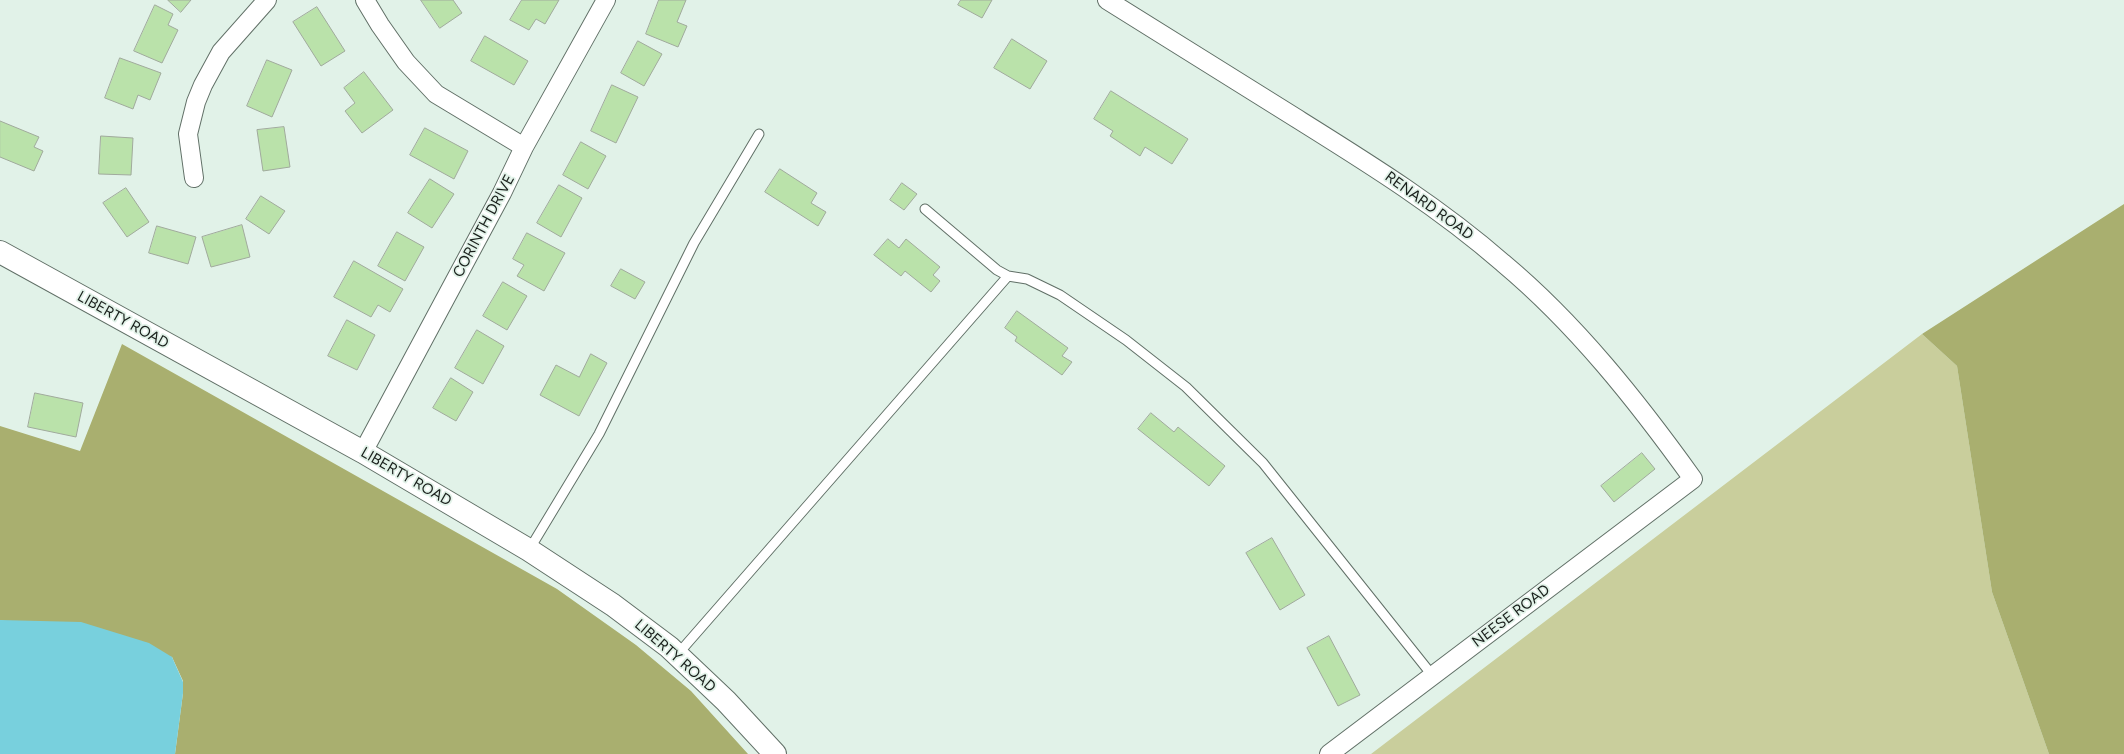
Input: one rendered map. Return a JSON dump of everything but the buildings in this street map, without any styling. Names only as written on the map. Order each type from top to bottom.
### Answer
[{"type":"street","points":[[194,178],[188,134],[196,102],[203,85],[221,52],[267,0]]},
{"type":"street","points":[[365,0],[380,25],[406,62],[436,94],[524,147]]},
{"type":"street","name":"CORINTH DRIVE","points":[[363,452],[502,193],[524,147],[606,0]]},
{"type":"street","name":"RENARD ROAD","points":[[1107,0],[1395,180],[1443,214],[1498,258],[1533,290],[1588,346],[1662,436],[1693,478]]},
{"type":"street","name":"LIBERTY ROAD","points":[[0,252],[363,452],[529,550],[613,605],[677,655],[726,701],[775,754]]},
{"type":"street","name":"NEESE ROAD","points":[[1329,754],[1693,478]]},
{"type":"lane","points":[[529,550],[599,434],[694,244],[759,134]]},
{"type":"lane","points":[[925,209],[997,270],[1008,276],[1027,279],[1060,295],[1126,340],[1186,386],[1263,463],[1432,676]]},
{"type":"lane","points":[[677,655],[1008,276]]},
{"type":"green space","points":[[2124,204],[2124,754],[2049,754],[1992,592],[1957,366],[1922,334]]},
{"type":"green space","points":[[1922,334],[1957,366],[1992,592],[2049,754],[1371,754]]},
{"type":"green space","points":[[122,344],[557,589],[636,645],[691,691],[748,754],[175,754],[183,693],[183,681],[172,657],[0,620],[0,426],[80,451]]},
{"type":"water","points":[[0,620],[81,622],[149,643],[172,657],[183,682],[183,693],[175,754],[0,754]]}]
